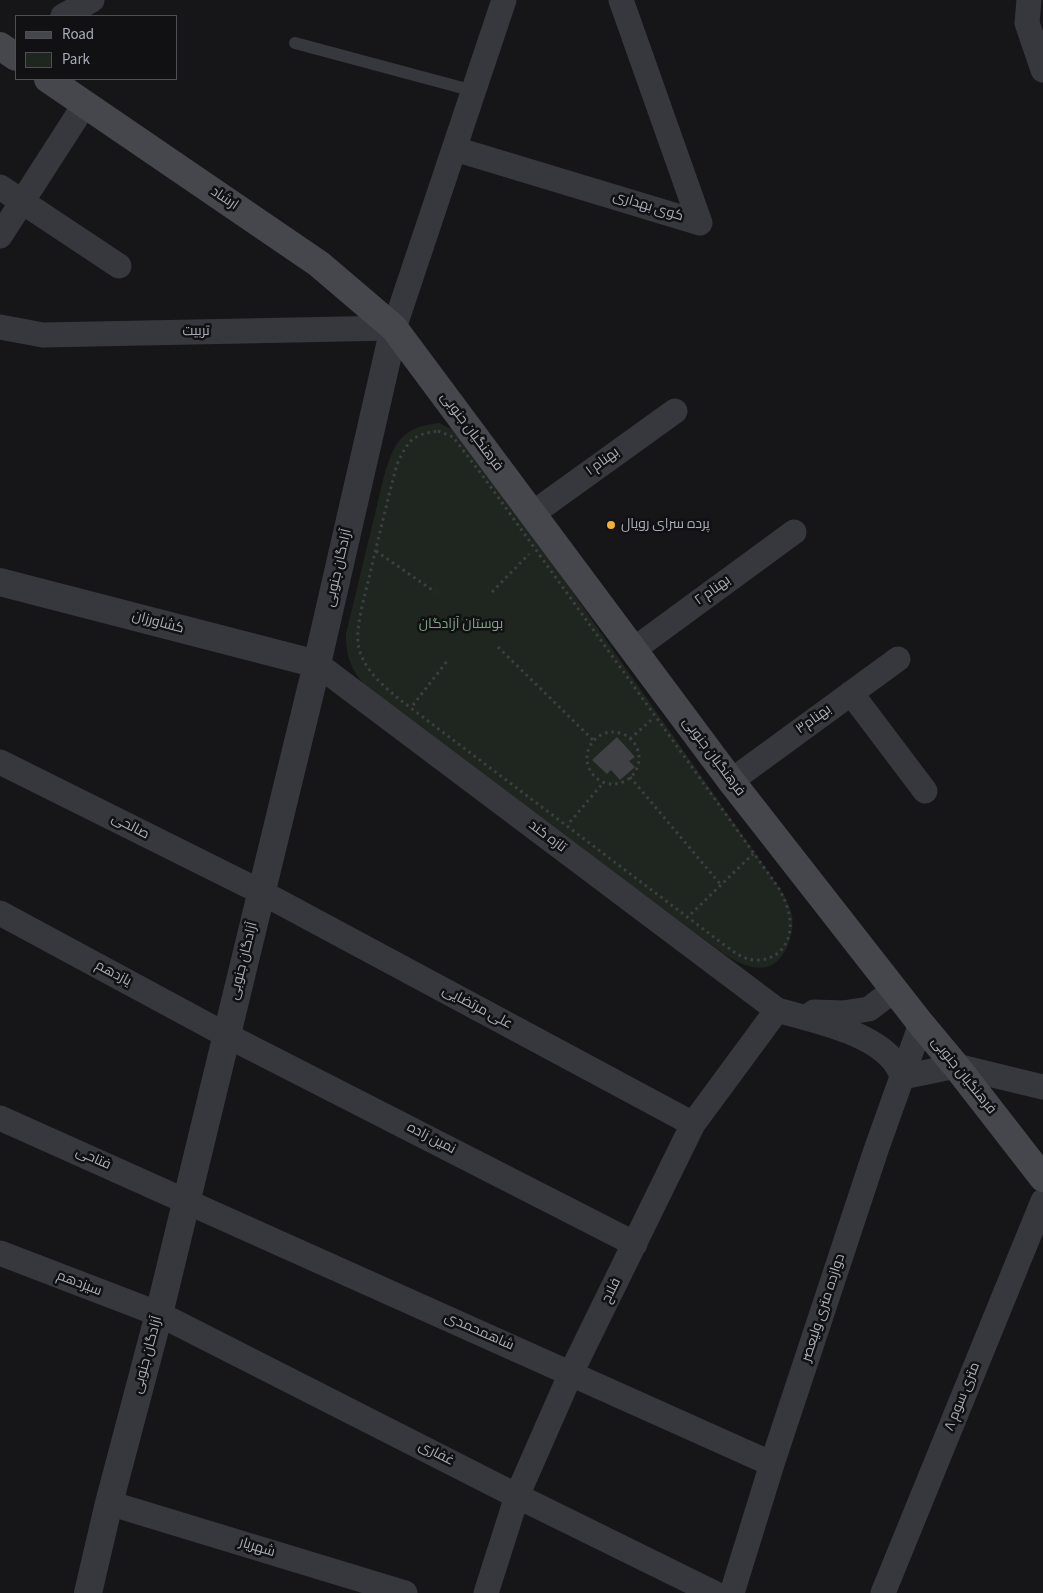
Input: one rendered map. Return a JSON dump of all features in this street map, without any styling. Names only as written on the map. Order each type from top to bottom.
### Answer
[{"type":"main road","name":"ارشاد","points":[[49,80],[319,264],[394,328]]},
{"type":"main road","name":"فرهنگیان جنوبی","points":[[394,328],[731,781],[1043,1178]]},
{"type":"street","points":[[65,15],[92,0]]},
{"type":"street","points":[[394,328],[504,0]]},
{"type":"street","name":"کوی بهداری","points":[[455,149],[700,223],[621,0]]},
{"type":"street","points":[[1029,0],[1027,23],[1043,70]]},
{"type":"street","points":[[0,236],[85,104]]},
{"type":"street","points":[[0,188],[119,266]]},
{"type":"street","name":"تربیت","points":[[0,327],[43,335],[394,328]]},
{"type":"street","name":"آزادگان جنوبی","points":[[88,1593],[317,664],[394,328]]},
{"type":"street","name":"بهنام ۱","points":[[532,514],[675,411]]},
{"type":"street","name":"بهنام ۲","points":[[633,650],[794,532]]},
{"type":"street","name":"کشاورزان","points":[[0,582],[317,664]]},
{"type":"street","name":"بهنام۳","points":[[731,781],[898,659]]},
{"type":"street","name":"تازه کند","points":[[317,664],[777,1010]]},
{"type":"street","points":[[851,693],[925,791]]},
{"type":"street","name":"صالحی","points":[[0,762],[261,892]]},
{"type":"street","name":"علی مرتضایی","points":[[261,892],[693,1124]]},
{"type":"street","name":"یازدهم","points":[[0,913],[226,1034]]},
{"type":"street","points":[[777,1010],[843,1013],[869,1009],[894,990]]},
{"type":"street","points":[[777,1010],[845,1030],[870,1042],[892,1060],[903,1077],[956,1066],[1043,1087]]},
{"type":"street","name":"فلاح","points":[[486,1593],[517,1496],[571,1373],[693,1124],[777,1010]]},
{"type":"street","name":"دوازده متری ولیعصر","points":[[732,1593],[772,1464],[876,1150],[921,1024]]},
{"type":"street","name":"نمین زاده","points":[[226,1034],[635,1244]]},
{"type":"street","name":"فتاحی","points":[[0,1118],[185,1200]]},
{"type":"street","name":"شاهمحمدی","points":[[185,1200],[772,1464]]},
{"type":"street","name":"۸ متری سوم","points":[[883,1593],[1043,1201]]},
{"type":"street","name":"سیزدهم","points":[[0,1253],[158,1314]]},
{"type":"street","name":"غفاری","points":[[158,1314],[517,1496],[714,1593]]},
{"type":"street","name":"شهریار","points":[[109,1503],[406,1593]]},
{"type":"lane","points":[[295,43],[474,91]]},
{"type":"path","points":[[438,431],[454,437],[778,887],[787,906],[791,927],[789,938],[779,953],[762,960],[753,960],[738,955],[384,687],[362,658],[358,642],[363,602],[376,550],[397,464],[406,445],[419,434],[438,431]]},
{"type":"path","points":[[492,592],[535,549]]},
{"type":"path","points":[[376,550],[435,592]]},
{"type":"path","points":[[498,647],[594,741]]},
{"type":"path","points":[[411,708],[448,660]]},
{"type":"path","points":[[630,739],[655,716]]},
{"type":"path","points":[[608,733],[617,733],[630,739],[639,756],[638,765],[630,778],[620,783],[603,783],[590,772],[587,756],[594,741],[600,736],[608,733]]},
{"type":"path","points":[[630,778],[721,885]]},
{"type":"path","points":[[567,826],[603,783]]},
{"type":"path","points":[[688,917],[753,853]]},
{"type":"green space","name":"بوستان آزادگان","points":[[439,423],[460,433],[469,444],[783,893],[792,915],[792,930],[788,946],[774,964],[761,968],[751,967],[726,955],[383,703],[361,681],[351,665],[346,645],[346,634],[391,454],[401,439],[408,433],[416,428]]},
{"type":"building","points":[[617,737],[635,757],[629,761],[635,767],[620,780],[611,770],[607,774],[592,760]]},
{"type":"place","name":"پرده سرای رویال","points":[[611,525]]}]
